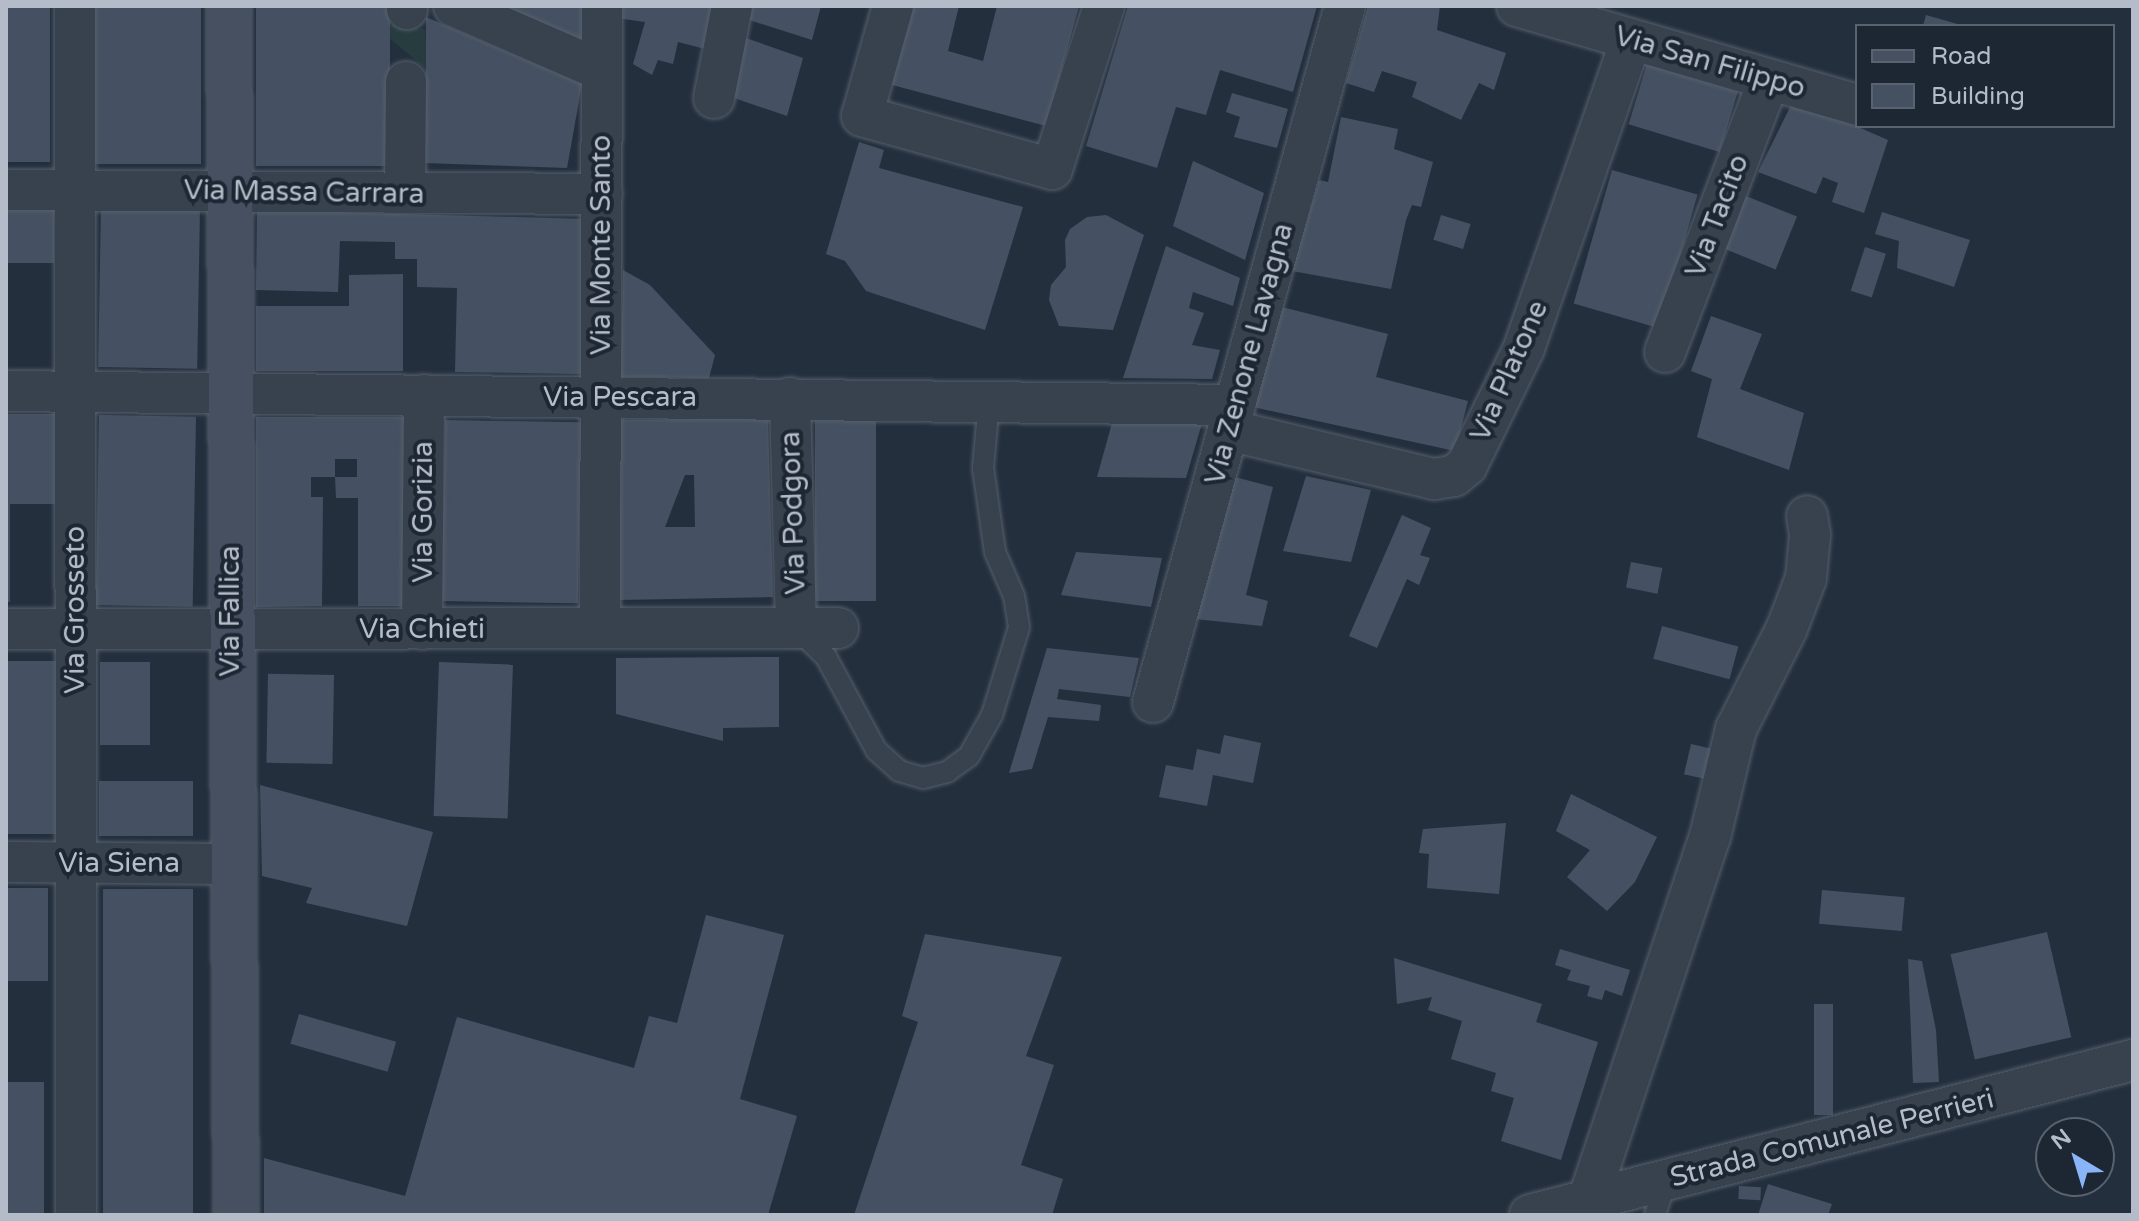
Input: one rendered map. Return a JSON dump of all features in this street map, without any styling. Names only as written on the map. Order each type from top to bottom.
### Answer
[{"type":"street","name":"Via Grosseto","points":[[75,6],[76,1215]]},
{"type":"street","name":"Via Fallica","points":[[229,6],[231,864],[236,1215]]},
{"type":"street","points":[[454,6],[601,70]]},
{"type":"street","name":"Via Monte Santo","points":[[600,628],[602,6]]},
{"type":"street","points":[[714,98],[732,6]]},
{"type":"street","points":[[893,6],[862,116],[1052,169],[1104,6]]},
{"type":"street","name":"Via Zenone Lavagna","points":[[1153,702],[1345,6]]},
{"type":"street","name":"Via San Filippo","points":[[1517,6],[1585,16],[1631,40],[1855,104]]},
{"type":"street","name":"Via Platone","points":[[1231,417],[1434,479],[1454,476],[1467,465],[1524,348],[1631,40]]},
{"type":"street","name":"Via Tacito","points":[[1665,352],[1769,80]]},
{"type":"street","points":[[405,193],[406,82]]},
{"type":"street","name":"Via Massa Carrara","points":[[6,190],[602,194]]},
{"type":"street","name":"Via Pescara","points":[[6,391],[989,401],[1231,417]]},
{"type":"street","name":"Via Gorizia","points":[[422,629],[424,395]]},
{"type":"street","name":"Via Podgora","points":[[790,398],[796,628]]},
{"type":"street","points":[[1589,1198],[1710,837],[1736,729],[1787,628],[1806,578],[1810,535],[1807,516]]},
{"type":"street","name":"Via Chieti","points":[[6,629],[838,628]]},
{"type":"street","name":"Via Siena","points":[[6,862],[231,864]]},
{"type":"street","name":"Strada Comunale Perrieri","points":[[1530,1215],[1589,1198],[1661,1197],[2133,1060]]},
{"type":"lane","points":[[796,628],[826,657],[876,750],[899,771],[923,778],[947,772],[969,756],[992,715],[1019,627],[1014,596],[995,552],[983,468],[989,401]]},
{"type":"green space","points":[[389,25],[425,29],[425,68],[388,37]]},
{"type":"building","points":[[6,6],[50,6],[50,162],[6,162]]},
{"type":"building","points":[[95,6],[201,6],[201,164],[95,164]]},
{"type":"building","points":[[256,6],[390,6],[390,166],[256,166]]},
{"type":"building","points":[[500,6],[584,6],[585,43]]},
{"type":"building","points":[[616,6],[714,6],[705,49],[678,42],[673,64],[658,60],[652,75],[633,64],[645,22],[616,18]]},
{"type":"building","points":[[749,6],[821,6],[812,40],[746,19]]},
{"type":"building","points":[[906,6],[959,6],[948,51],[983,61],[997,6],[1079,6],[1046,126],[885,83]]},
{"type":"building","points":[[1128,6],[1317,6],[1293,92],[1220,70],[1206,115],[1176,107],[1157,168],[1086,146]]},
{"type":"building","points":[[1368,6],[1440,6],[1437,30],[1506,53],[1494,90],[1479,83],[1461,120],[1412,97],[1417,82],[1382,71],[1374,92],[1346,83]]},
{"type":"building","points":[[1926,15],[1958,24],[1924,24]]},
{"type":"building","points":[[426,17],[582,84],[567,168],[425,163]]},
{"type":"building","points":[[743,37],[803,58],[787,116],[731,97]]},
{"type":"building","points":[[1647,64],[1738,92],[1719,152],[1629,124]]},
{"type":"building","points":[[1232,93],[1288,109],[1277,148],[1234,137],[1240,117],[1226,112]]},
{"type":"building","points":[[1794,99],[1888,140],[1864,213],[1832,202],[1838,183],[1823,177],[1816,194],[1758,172]]},
{"type":"building","points":[[1341,117],[1398,129],[1394,149],[1433,162],[1421,207],[1412,205],[1406,220],[1391,289],[1292,271],[1319,180],[1328,182]]},
{"type":"building","points":[[859,142],[884,150],[879,168],[1023,207],[985,330],[866,291],[845,261],[826,254]]},
{"type":"building","points":[[1193,161],[1264,193],[1245,260],[1173,226]]},
{"type":"building","points":[[1612,170],[1698,195],[1659,328],[1574,304]]},
{"type":"building","points":[[1746,196],[1797,217],[1776,269],[1725,249]]},
{"type":"building","points":[[101,206],[200,208],[197,369],[98,367]]},
{"type":"building","points":[[6,210],[54,210],[54,263],[6,263]]},
{"type":"building","points":[[257,210],[586,219],[583,374],[455,372],[457,288],[417,287],[417,259],[395,259],[395,242],[340,241],[338,292],[256,290]]},
{"type":"building","points":[[1882,212],[1970,240],[1954,287],[1897,268],[1899,241],[1875,234]]},
{"type":"building","points":[[1106,215],[1144,235],[1113,330],[1059,326],[1049,300],[1051,285],[1066,267],[1065,240],[1070,229],[1087,217]]},
{"type":"building","points":[[1441,215],[1471,224],[1463,249],[1433,240]]},
{"type":"building","points":[[1166,246],[1240,278],[1233,306],[1193,292],[1189,308],[1204,313],[1192,345],[1220,350],[1212,379],[1123,378]]},
{"type":"building","points":[[1865,247],[1886,254],[1872,298],[1851,291]]},
{"type":"building","points":[[623,270],[650,285],[715,355],[709,378],[621,377]]},
{"type":"building","points":[[403,274],[403,371],[256,371],[256,306],[349,306],[349,275]]},
{"type":"building","points":[[1282,307],[1388,334],[1376,377],[1468,401],[1455,451],[1253,407]]},
{"type":"building","points":[[1711,316],[1762,334],[1740,389],[1804,413],[1789,470],[1697,437],[1712,379],[1691,371]]},
{"type":"building","points":[[6,414],[59,414],[58,504],[10,504],[10,602],[6,602]]},
{"type":"building","points":[[99,415],[196,417],[193,607],[96,605]]},
{"type":"building","points":[[256,417],[404,417],[404,606],[358,606],[358,498],[336,498],[335,477],[311,477],[311,497],[323,497],[322,606],[256,607]],"holes":[[[335,459],[357,459],[357,477],[335,477]]]},
{"type":"building","points":[[815,417],[876,417],[876,601],[815,601]]},
{"type":"building","points":[[768,418],[773,597],[619,600],[621,420]],"holes":[[[685,475],[694,475],[695,527],[665,527]]]},
{"type":"building","points":[[445,420],[581,422],[578,603],[442,601]]},
{"type":"building","points":[[1112,423],[1202,423],[1186,478],[1097,477]]},
{"type":"building","points":[[1231,476],[1273,487],[1246,595],[1268,601],[1262,626],[1195,619]]},
{"type":"building","points":[[1306,476],[1371,490],[1351,562],[1283,551]]},
{"type":"building","points":[[1402,515],[1431,528],[1420,555],[1430,558],[1419,585],[1407,579],[1377,648],[1349,636]]},
{"type":"building","points":[[1076,552],[1162,558],[1151,607],[1061,595]]},
{"type":"building","points":[[1631,562],[1662,568],[1657,594],[1626,588]]},
{"type":"building","points":[[1662,626],[1738,646],[1730,679],[1653,659]]},
{"type":"building","points":[[1047,648],[1139,658],[1130,697],[1059,689],[1057,699],[1101,705],[1099,721],[1048,717],[1032,769],[1009,773]]},
{"type":"building","points":[[779,657],[779,727],[723,728],[723,741],[616,714],[616,658]]},
{"type":"building","points":[[6,661],[57,661],[57,834],[6,834]]},
{"type":"building","points":[[100,662],[150,662],[150,745],[100,745]]},
{"type":"building","points":[[439,662],[513,665],[508,818],[434,816]]},
{"type":"building","points":[[268,674],[334,675],[332,764],[266,763]]},
{"type":"building","points":[[1224,735],[1261,743],[1253,783],[1213,775],[1207,806],[1159,797],[1166,765],[1193,770],[1197,749],[1220,754]]},
{"type":"building","points":[[1691,744],[1716,750],[1709,780],[1684,774]]},
{"type":"building","points":[[99,781],[193,781],[193,836],[99,836]]},
{"type":"building","points":[[260,785],[433,832],[407,926],[306,903],[312,888],[262,876]]},
{"type":"building","points":[[1571,794],[1657,837],[1635,882],[1607,911],[1567,877],[1590,850],[1556,831]]},
{"type":"building","points":[[1506,823],[1499,894],[1427,888],[1429,854],[1419,853],[1423,829]]},
{"type":"building","points":[[6,888],[48,888],[48,981],[6,981]]},
{"type":"building","points":[[103,889],[193,889],[193,1215],[103,1215]]},
{"type":"building","points":[[1822,890],[1905,897],[1902,931],[1819,924]]},
{"type":"building","points":[[706,915],[784,935],[740,1099],[797,1116],[768,1215],[264,1215],[264,1158],[405,1196],[457,1017],[634,1068],[649,1016],[677,1023]]},
{"type":"building","points":[[2047,932],[2071,1037],[1975,1060],[1951,954]]},
{"type":"building","points":[[925,934],[1062,957],[1026,1056],[1054,1065],[1021,1165],[1063,1179],[1052,1215],[854,1215],[918,1022],[902,1016]]},
{"type":"building","points":[[1560,949],[1630,970],[1622,996],[1605,990],[1602,1000],[1587,996],[1590,986],[1567,980],[1571,970],[1555,965]]},
{"type":"building","points":[[1394,958],[1542,1004],[1536,1022],[1598,1042],[1561,1160],[1501,1141],[1514,1098],[1491,1091],[1496,1073],[1451,1059],[1462,1021],[1428,1010],[1432,997],[1397,1004]]},
{"type":"building","points":[[1908,959],[1922,961],[1936,1030],[1939,1082],[1913,1083]]},
{"type":"building","points":[[1814,1004],[1833,1004],[1833,1115],[1814,1115]]},
{"type":"building","points":[[299,1014],[396,1042],[388,1072],[290,1044]]},
{"type":"building","points":[[6,1082],[44,1082],[44,1215],[6,1215]]},
{"type":"building","points":[[1768,1184],[1832,1204],[1828,1215],[1758,1215]]},
{"type":"building","points":[[1739,1186],[1761,1187],[1760,1200],[1738,1199]]}]
